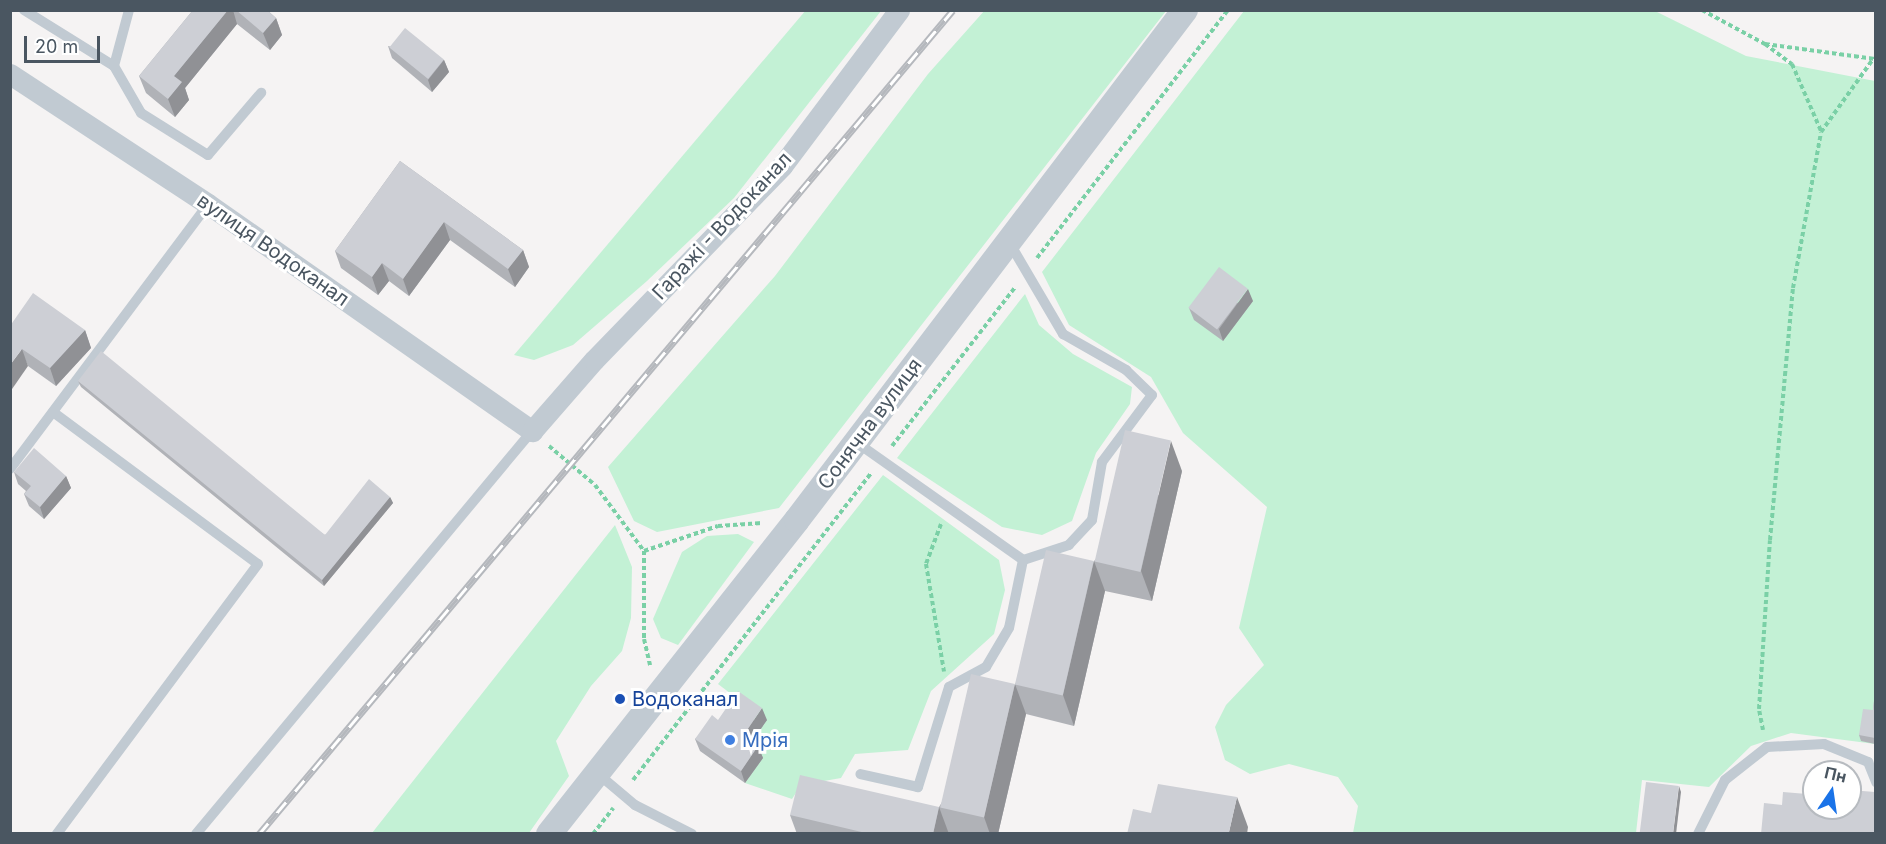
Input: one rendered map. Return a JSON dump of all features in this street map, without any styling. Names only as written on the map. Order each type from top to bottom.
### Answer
[{"type":"street","name":"Гаражі - Водоканал","points":[[532,431],[782,166],[899,10]]},
{"type":"street","name":"Сонячна вулиця","points":[[549,834],[656,692],[796,520],[1185,10]]},
{"type":"street","name":"вулиця Водоканал","points":[[10,74],[208,204],[532,431]]},
{"type":"lane","points":[[24,10],[114,66],[141,113],[208,155],[261,93]]},
{"type":"lane","points":[[114,66],[129,10]]},
{"type":"lane","points":[[10,469],[208,204]]},
{"type":"lane","points":[[1009,242],[1063,334],[1126,370],[1152,395],[1101,462],[1092,520],[1068,545],[1023,560]]},
{"type":"lane","points":[[53,412],[258,564],[57,834]]},
{"type":"lane","points":[[196,834],[532,431]]},
{"type":"lane","points":[[856,442],[1023,560]]},
{"type":"lane","points":[[860,774],[918,787],[949,687],[986,667],[1009,628],[1023,560]]},
{"type":"lane","points":[[1698,834],[1725,780],[1767,747],[1824,744],[1868,762],[1875,782]]},
{"type":"lane","points":[[595,771],[623,795],[692,834]]},
{"type":"path","points":[[593,834],[1228,10]]},
{"type":"path","points":[[1702,10],[1765,44],[1792,64],[1821,132]]},
{"type":"path","points":[[1765,44],[1874,59],[1821,132],[1793,288],[1770,540],[1759,709],[1767,747]]},
{"type":"path","points":[[532,431],[595,485],[644,551],[644,639],[656,692]]},
{"type":"path","points":[[947,506],[927,564],[936,644],[949,687]]},
{"type":"path","points":[[644,551],[718,526],[796,520]]},
{"type":"green space","points":[[806,10],[881,11],[734,198],[647,281],[573,345],[534,360],[514,355]]},
{"type":"green space","points":[[985,10],[1166,11],[779,508],[657,532],[634,521],[608,467],[775,276],[928,74]]},
{"type":"green space","points":[[1244,11],[1655,11],[1746,56],[1875,81],[1875,744],[1791,733],[1751,746],[1709,787],[1642,780],[1636,833],[1353,833],[1358,806],[1338,777],[1289,764],[1250,774],[1225,760],[1215,727],[1226,705],[1264,665],[1239,628],[1267,507],[1183,433],[1151,377],[1069,325],[1042,272]]},
{"type":"green space","points":[[1025,294],[1039,325],[1073,354],[1132,387],[1130,404],[1096,453],[1072,521],[1042,535],[1002,527],[897,458]]},
{"type":"green space","points":[[883,475],[999,560],[1005,590],[994,634],[931,691],[908,750],[855,754],[841,778],[801,785],[792,799],[745,783],[762,758],[747,748],[743,703],[718,684]]},
{"type":"green space","points":[[615,525],[632,567],[631,618],[622,651],[591,686],[556,741],[569,776],[529,833],[372,833]]},
{"type":"green space","points":[[738,534],[754,542],[678,645],[661,638],[653,619],[682,552],[707,536]]},
{"type":"building","points":[[193,10],[228,10],[174,76],[182,82],[168,99],[139,76]]},
{"type":"building","points":[[236,10],[267,10],[276,18],[263,33]]},
{"type":"building","points":[[405,28],[444,59],[428,79],[389,47]]},
{"type":"building","points":[[400,161],[523,250],[508,269],[444,222],[403,279],[382,263],[372,277],[335,251]]},
{"type":"building","points":[[1219,267],[1248,289],[1217,329],[1188,308]]},
{"type":"building","points":[[33,293],[85,330],[50,368],[22,349],[10,365],[10,326]]},
{"type":"building","points":[[101,351],[325,535],[369,479],[390,497],[322,580],[78,381]]},
{"type":"building","points":[[1125,430],[1171,441],[1140,572],[1095,562]]},
{"type":"building","points":[[34,448],[66,476],[40,507],[24,494],[31,486],[14,472]]},
{"type":"building","points":[[1046,550],[1094,561],[1063,695],[1015,684]]},
{"type":"building","points":[[971,674],[1015,684],[984,818],[940,807]]},
{"type":"building","name":"Мрія","points":[[738,691],[762,708],[743,736],[758,746],[741,771],[695,739],[712,715],[718,720]]},
{"type":"building","points":[[1875,692],[1875,738],[1859,735],[1863,709],[1873,710]]},
{"type":"building","points":[[800,775],[939,807],[933,834],[870,834],[790,815]]},
{"type":"building","points":[[1646,782],[1679,786],[1673,834],[1640,834]]},
{"type":"building","points":[[1158,784],[1237,797],[1229,832],[1235,834],[1127,834],[1133,809],[1151,813]]},
{"type":"building","points":[[1862,791],[1875,792],[1875,834],[1761,834],[1764,803],[1782,805],[1783,792],[1802,794],[1802,820],[1862,820]]},
{"type":"railway","points":[[259,834],[953,10]]},
{"type":"place","name":"Водоканал","points":[[620,699]]},
{"type":"place","name":"Мрія","points":[[730,740]]}]
